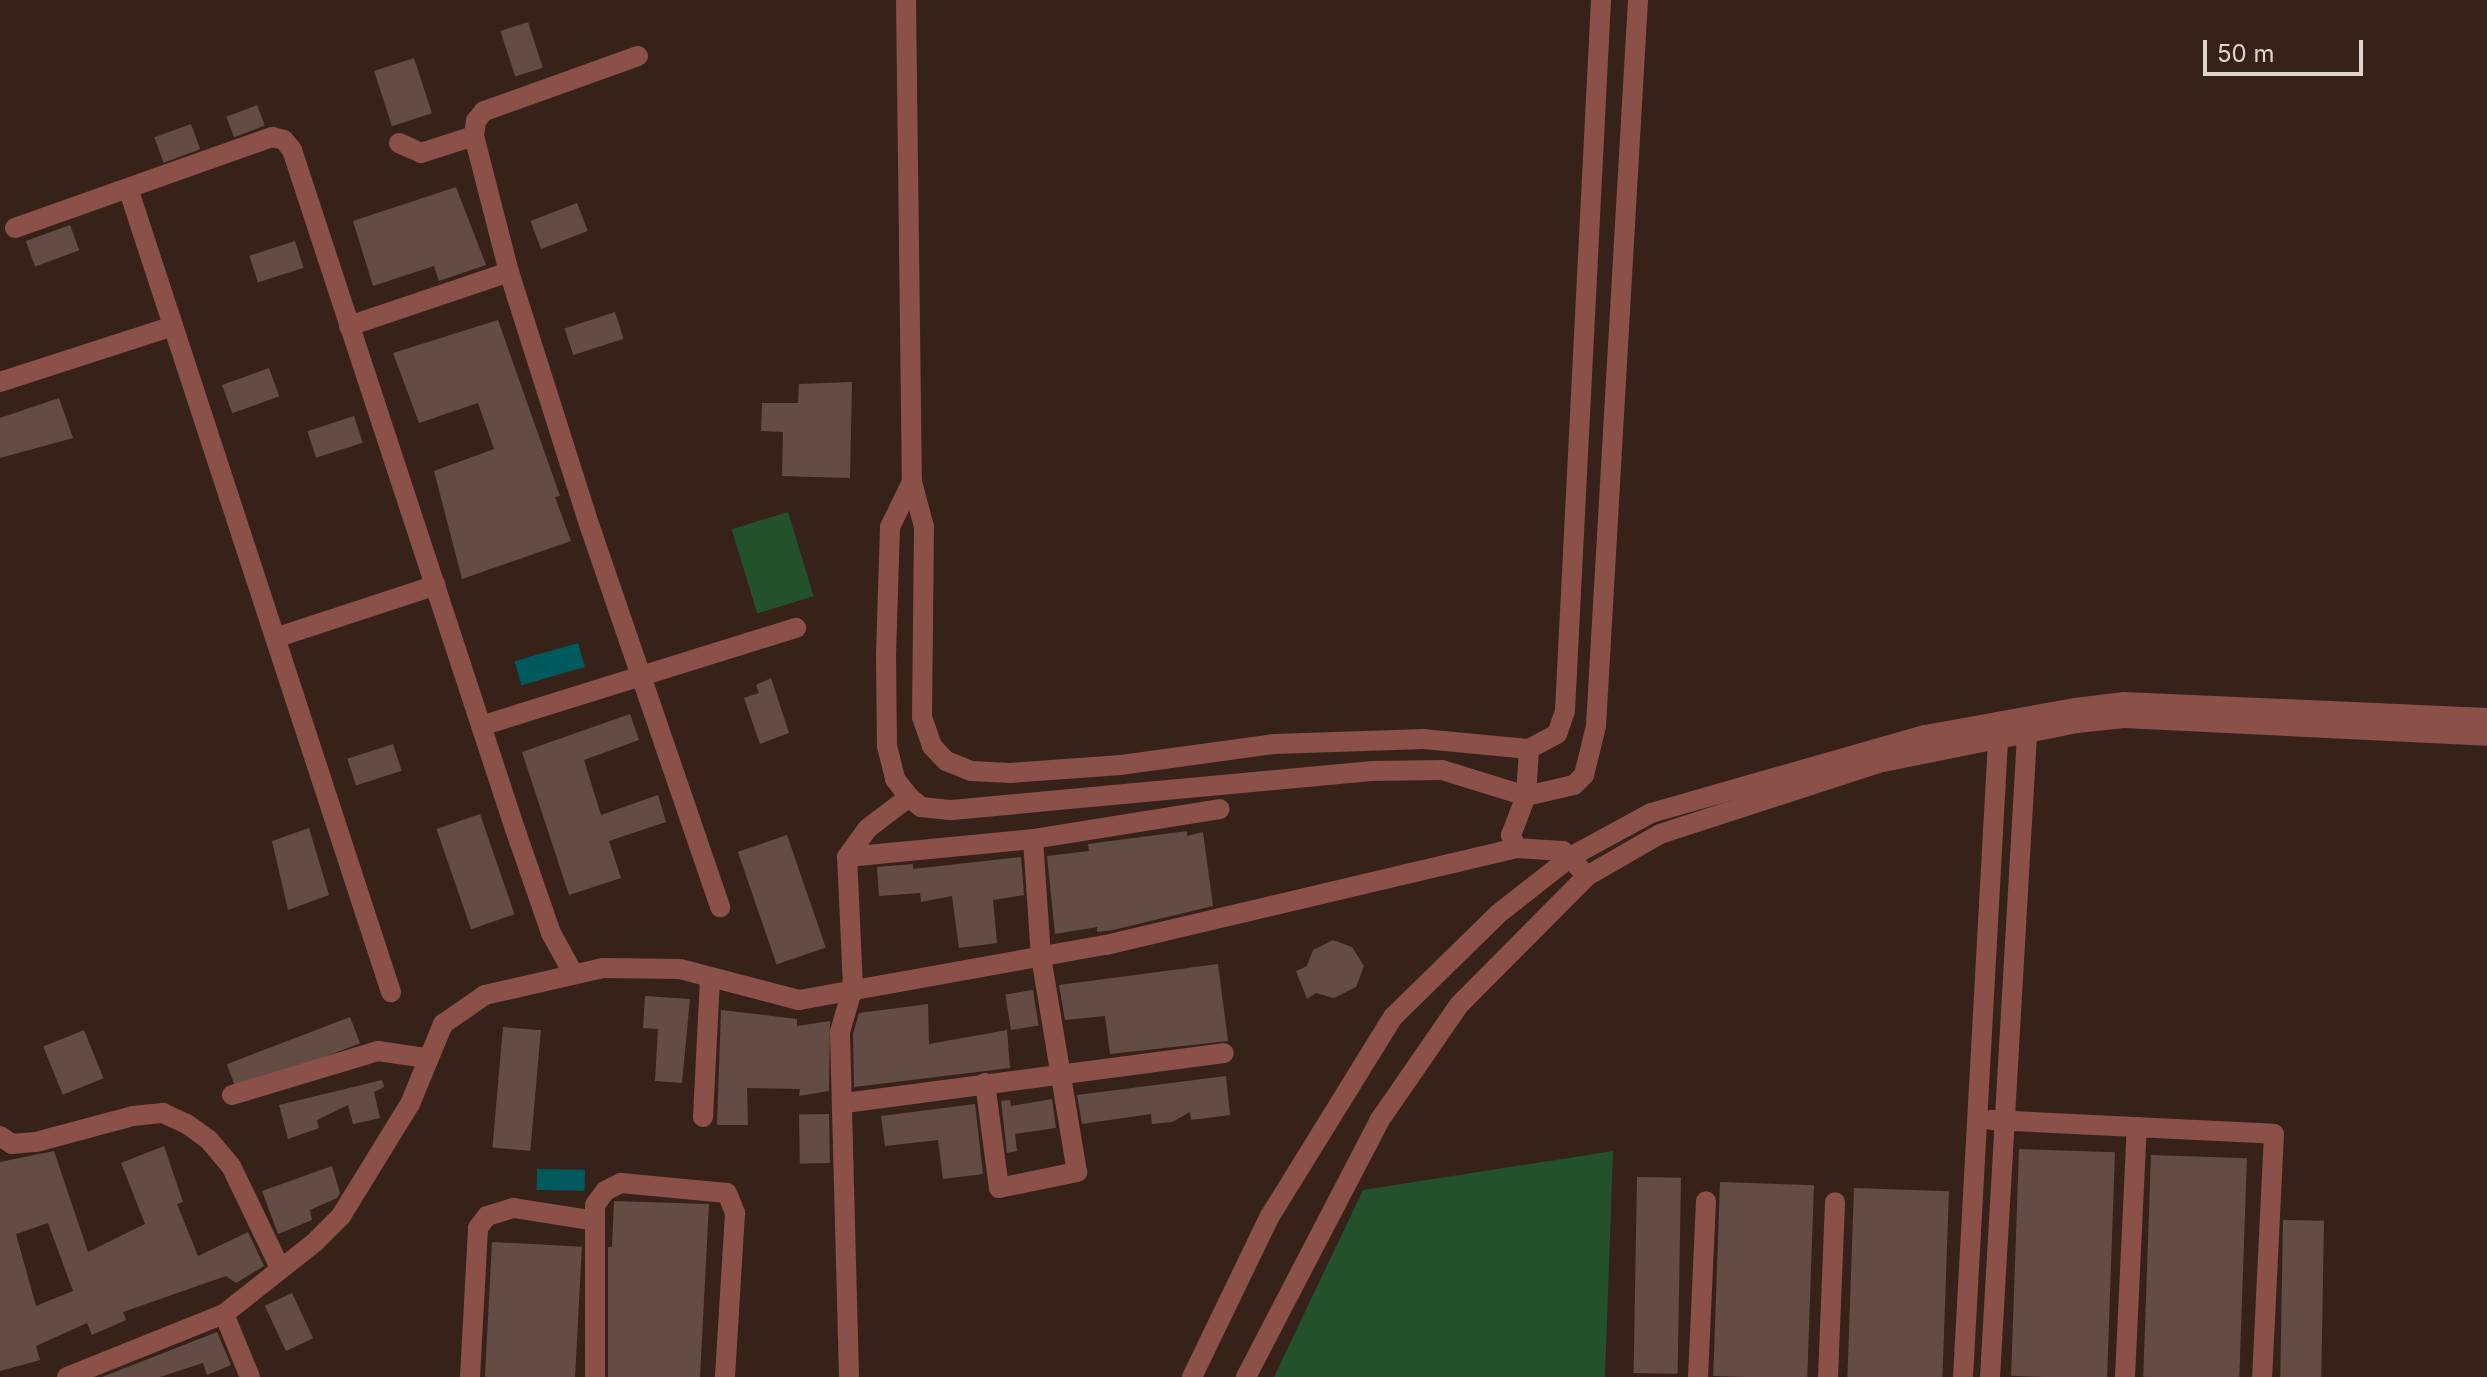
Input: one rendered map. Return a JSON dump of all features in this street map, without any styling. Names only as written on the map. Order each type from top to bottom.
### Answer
[{"type":"street","points":[[906,0],[912,482],[924,527],[922,717],[932,746],[946,761],[971,771],[1010,773],[1274,744],[1424,739],[1529,749],[1557,734],[1565,711],[1601,0]]},
{"type":"street","points":[[912,482],[890,527],[887,746],[895,779],[921,807],[952,810],[1371,771],[1442,770],[1526,796],[1574,785],[1584,775],[1596,726],[1638,0]]},
{"type":"street","points":[[638,56],[484,111],[476,121],[474,136],[509,272],[590,527],[644,676],[720,907]]},
{"type":"street","points":[[399,143],[421,153],[474,136]]},
{"type":"street","points":[[15,228],[129,191],[138,182],[272,137],[284,140],[292,150],[565,975]]},
{"type":"street","points":[[129,191],[278,637],[391,992]]},
{"type":"street","points":[[349,326],[509,272]]},
{"type":"street","points":[[0,382],[173,326]]},
{"type":"street","points":[[278,637],[436,585]]},
{"type":"street","points":[[484,725],[796,628]]},
{"type":"street","points":[[1192,1377],[1270,1216],[1393,1017],[1498,914],[1572,856],[1651,813],[1887,745],[1999,728],[2123,702],[2487,718]]},
{"type":"street","points":[[2027,722],[2124,718],[2487,736]]},
{"type":"street","points":[[1990,1377],[2027,722]]},
{"type":"street","points":[[1246,1377],[1379,1121],[1459,1005],[1587,876],[1660,834],[1878,763],[1999,728]]},
{"type":"street","points":[[1963,1377],[1999,728]]},
{"type":"street","points":[[1516,848],[1511,835],[1526,796],[1529,749]]},
{"type":"street","points":[[849,1377],[845,1103],[840,1032],[853,987],[847,857],[867,829],[909,797]]},
{"type":"street","points":[[847,857],[1033,839],[1220,809]]},
{"type":"street","points":[[985,1083],[999,1188],[1077,1172],[1041,957],[1033,839]]},
{"type":"street","points":[[67,1377],[107,1370],[224,1314],[341,1216],[410,1104],[426,1058],[443,1024],[485,995],[603,968],[680,969],[782,999],[1041,957],[1516,848],[1572,856],[1587,876]]},
{"type":"street","points":[[703,1117],[710,978]]},
{"type":"street","points":[[232,1095],[378,1051],[426,1058]]},
{"type":"street","points":[[845,1103],[1060,1072],[1224,1053]]},
{"type":"street","points":[[0,1136],[12,1144],[36,1142],[133,1116],[163,1113],[187,1124],[209,1140],[231,1166],[280,1268]]},
{"type":"street","points":[[1975,1119],[2274,1134],[2262,1377]]},
{"type":"street","points":[[2125,1377],[2137,1127]]},
{"type":"street","points":[[595,1377],[595,1205],[605,1191],[621,1183],[727,1193],[735,1213],[725,1377]]},
{"type":"street","points":[[1698,1377],[1706,1201]]},
{"type":"street","points":[[1828,1377],[1835,1202]]},
{"type":"street","points":[[470,1377],[478,1228],[487,1216],[514,1208],[595,1221]]},
{"type":"street","points":[[224,1314],[250,1377]]},
{"type":"green space","points":[[788,512],[814,596],[757,613],[732,529]]},
{"type":"green space","points":[[1613,1151],[1605,1377],[1274,1377],[1363,1190]]},
{"type":"water","points":[[578,643],[585,667],[521,685],[515,661]]},
{"type":"water","points":[[537,1169],[585,1170],[585,1191],[537,1190]]},
{"type":"building","points":[[528,22],[543,68],[515,77],[500,31]]},
{"type":"building","points":[[414,58],[432,113],[392,126],[374,71]]},
{"type":"building","points":[[257,105],[265,126],[234,137],[226,117]]},
{"type":"building","points":[[191,124],[200,149],[164,163],[154,137]]},
{"type":"building","points":[[456,187],[486,265],[439,281],[434,266],[373,286],[353,221]]},
{"type":"building","points":[[577,203],[588,231],[541,249],[530,221]]},
{"type":"building","points":[[70,225],[79,250],[35,266],[26,241]]},
{"type":"building","points":[[295,241],[304,268],[258,282],[249,256]]},
{"type":"building","points":[[615,312],[624,339],[573,355],[565,328]]},
{"type":"building","points":[[498,320],[560,496],[555,497],[571,541],[462,579],[434,471],[494,449],[478,403],[419,423],[393,353]]},
{"type":"building","points":[[269,368],[279,396],[232,413],[222,385]]},
{"type":"building","points":[[852,382],[850,478],[782,476],[783,432],[761,431],[762,403],[798,403],[799,384]]},
{"type":"building","points":[[59,398],[73,438],[0,458],[0,418]]},
{"type":"building","points":[[354,416],[363,443],[316,458],[307,431]]},
{"type":"building","points":[[771,678],[789,733],[760,744],[744,698],[759,693],[756,685]]},
{"type":"building","points":[[630,714],[639,740],[584,760],[601,815],[658,795],[666,822],[609,841],[621,878],[569,895],[522,752]]},
{"type":"building","points":[[393,744],[402,771],[356,785],[347,759]]},
{"type":"building","points":[[480,814],[515,914],[471,929],[437,829]]},
{"type":"building","points":[[309,828],[329,895],[288,910],[272,841]]},
{"type":"building","points":[[1187,831],[1187,836],[1203,832],[1213,906],[1113,930],[1097,932],[1097,927],[1055,934],[1047,856],[1089,851],[1088,844]]},
{"type":"building","points":[[787,835],[826,948],[777,964],[738,852]]},
{"type":"building","points":[[1021,857],[1024,895],[993,900],[997,943],[959,948],[952,896],[921,902],[920,893],[879,896],[877,867],[913,864],[913,869]]},
{"type":"building","points":[[1333,940],[1352,947],[1364,966],[1356,987],[1334,998],[1316,993],[1307,999],[1296,971],[1307,966],[1313,950]]},
{"type":"building","points":[[1218,964],[1228,1041],[1110,1054],[1105,1016],[1065,1020],[1059,985]]},
{"type":"building","points":[[1033,990],[1039,1026],[1011,1030],[1005,994]]},
{"type":"building","points":[[645,996],[690,999],[682,1083],[655,1081],[658,1029],[643,1028]]},
{"type":"building","points":[[928,1004],[929,1044],[1007,1030],[1010,1068],[854,1087],[853,1034],[859,1013]]},
{"type":"building","points":[[721,1010],[797,1019],[797,1026],[830,1021],[829,1091],[799,1096],[800,1089],[747,1088],[748,1125],[717,1125]]},
{"type":"building","points":[[350,1017],[360,1043],[237,1090],[227,1064]]},
{"type":"building","points":[[503,1027],[541,1030],[530,1151],[492,1148]]},
{"type":"building","points":[[84,1030],[103,1078],[63,1095],[43,1046]]},
{"type":"building","points":[[1226,1076],[1230,1115],[1191,1120],[1190,1112],[1172,1122],[1152,1124],[1151,1114],[1082,1124],[1077,1095]]},
{"type":"building","points":[[382,1080],[384,1087],[374,1092],[380,1118],[353,1124],[348,1105],[317,1120],[319,1128],[288,1139],[279,1105]]},
{"type":"building","points":[[1052,1099],[1056,1128],[1015,1134],[1017,1151],[1007,1153],[1001,1101],[1010,1100],[1011,1106]]},
{"type":"building","points":[[975,1104],[983,1174],[943,1179],[938,1140],[885,1146],[881,1116]]},
{"type":"building","points":[[829,1114],[830,1163],[800,1164],[799,1115]]},
{"type":"building","points":[[164,1146],[183,1202],[177,1204],[198,1256],[248,1232],[264,1266],[236,1283],[226,1276],[123,1312],[126,1320],[92,1335],[87,1323],[36,1346],[40,1360],[0,1371],[0,1162],[54,1151],[88,1252],[145,1224],[121,1163]],"holes":[[[48,1223],[73,1291],[36,1306],[16,1234]]]},
{"type":"building","points":[[2019,1149],[2115,1152],[2107,1377],[2011,1376]]},
{"type":"building","points":[[2151,1155],[2247,1158],[2239,1377],[2143,1377]]},
{"type":"building","points":[[332,1166],[340,1193],[337,1198],[310,1210],[312,1220],[278,1234],[262,1191]]},
{"type":"building","points":[[1637,1177],[1681,1178],[1678,1374],[1634,1373]]},
{"type":"building","points":[[1720,1182],[1814,1185],[1807,1377],[1713,1376]]},
{"type":"building","points":[[1854,1188],[1949,1191],[1942,1377],[1847,1377]]},
{"type":"building","points":[[614,1201],[709,1204],[700,1377],[608,1377],[608,1247],[612,1247]]},
{"type":"building","points":[[2283,1220],[2324,1221],[2321,1377],[2280,1377]]},
{"type":"building","points":[[492,1242],[582,1247],[575,1377],[485,1377]]},
{"type":"building","points":[[292,1293],[313,1338],[286,1351],[265,1306]]},
{"type":"building","points":[[217,1332],[231,1365],[207,1375],[203,1363],[160,1377],[102,1377]]}]
